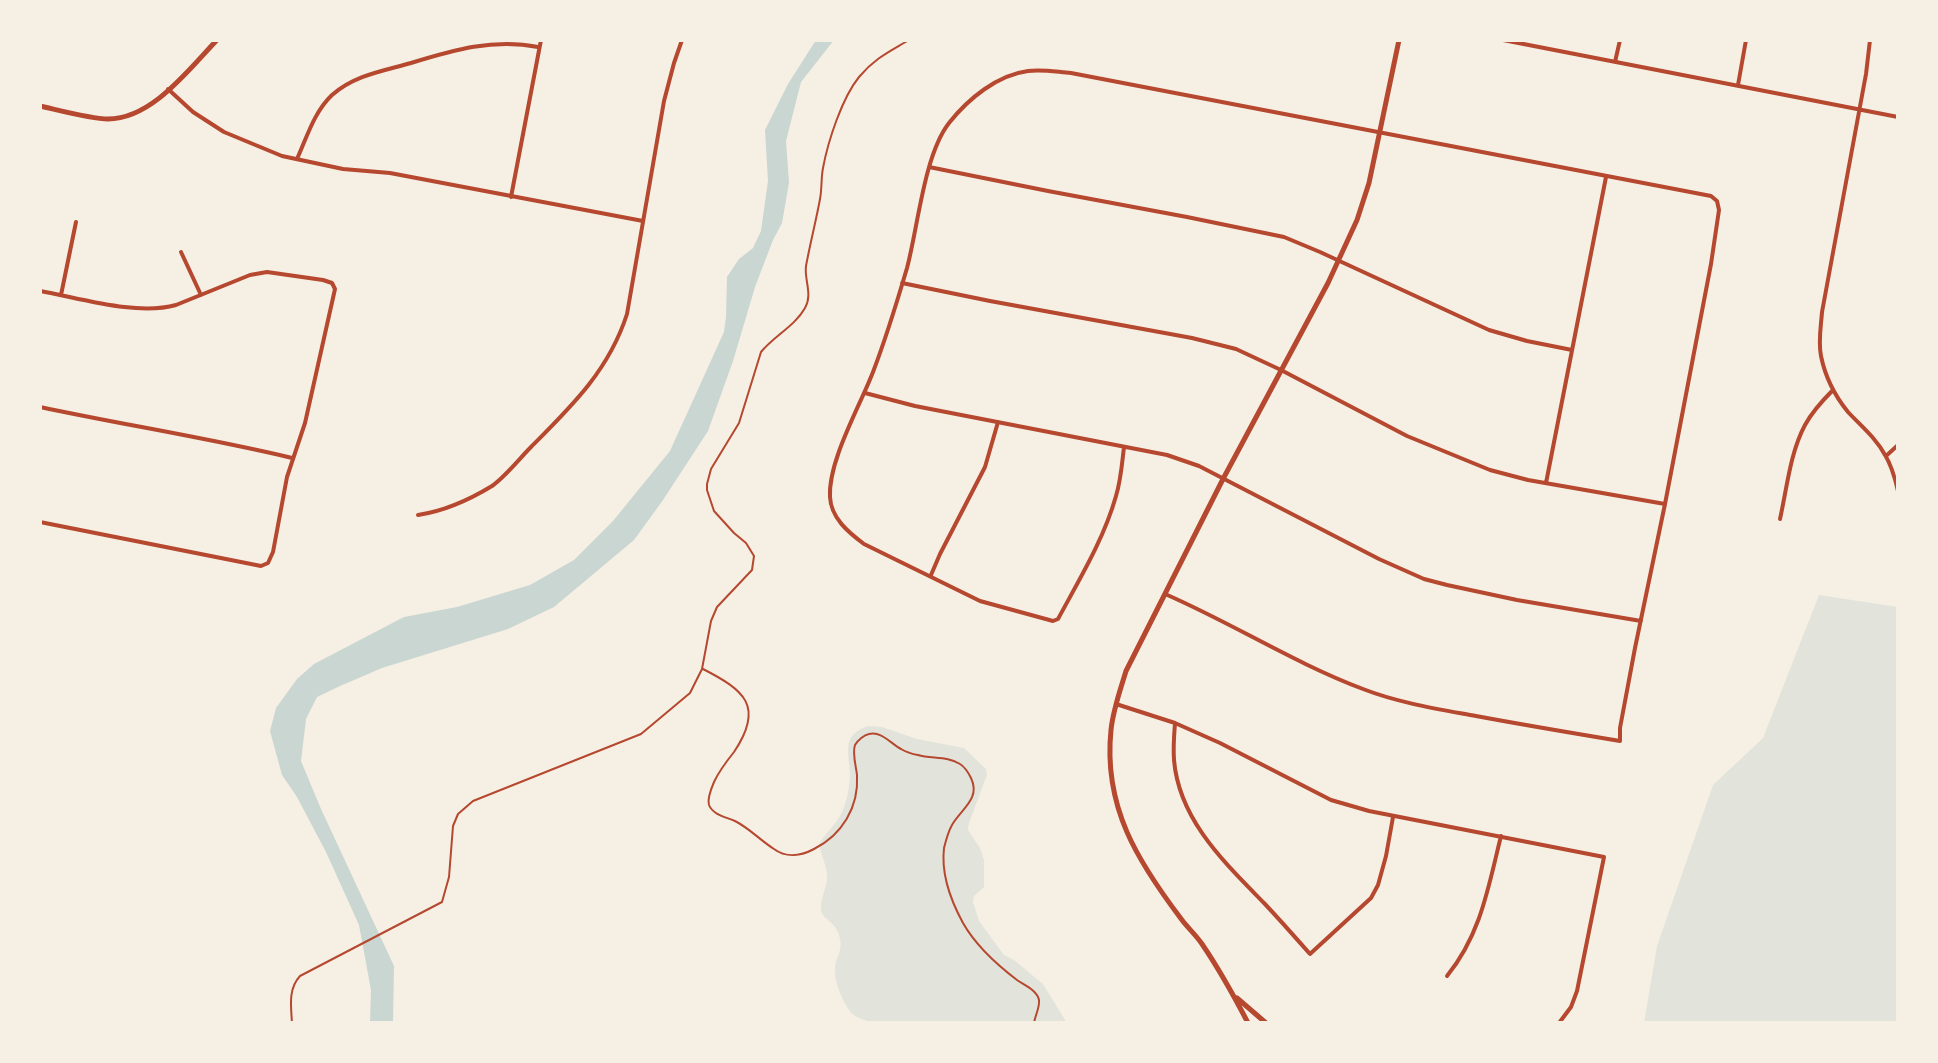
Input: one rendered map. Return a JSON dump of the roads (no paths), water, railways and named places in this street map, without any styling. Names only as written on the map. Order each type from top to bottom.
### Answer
[{"type":"street","points":[[40,106],[107,119],[127,116],[147,107],[217,40]]},
{"type":"street","points":[[511,197],[541,40]]},
{"type":"street","points":[[418,515],[452,507],[494,484],[557,422],[609,358],[627,314],[664,101],[682,40]]},
{"type":"street","points":[[1248,1023],[1200,941],[1136,851],[1120,817],[1110,757],[1111,729],[1126,671],[1357,220],[1381,132],[1399,40]]},
{"type":"street","points":[[1503,40],[1898,117]]},
{"type":"street","points":[[1615,62],[1620,40]]},
{"type":"street","points":[[1738,85],[1746,40]]},
{"type":"street","points":[[1870,40],[1819,343],[1825,374],[1833,390],[1886,456],[1898,491]]},
{"type":"street","points":[[297,159],[317,114],[334,94],[351,81],[456,49],[503,43],[538,47]]},
{"type":"street","points":[[1124,447],[1111,510],[1086,567],[1058,619],[1050,621],[980,601],[857,539],[840,524],[831,507],[833,468],[874,371],[902,283],[929,167],[939,138],[964,106],[990,85],[1026,71],[1071,73],[1711,196],[1719,205],[1711,264],[1620,728],[1620,741],[1441,710],[1364,690],[1165,594]]},
{"type":"street","points":[[168,89],[193,112],[224,132],[257,147],[297,159],[343,169],[390,173],[643,221]]},
{"type":"street","points":[[929,167],[1284,237],[1489,330],[1572,350]]},
{"type":"street","points":[[1546,483],[1606,177]]},
{"type":"street","points":[[61,295],[76,222]]},
{"type":"street","points":[[181,252],[201,295]]},
{"type":"street","points":[[40,291],[144,308],[168,307],[250,275],[267,272],[323,280],[332,283],[335,289],[305,423],[287,477],[273,552],[266,565],[40,522]]},
{"type":"street","points":[[902,283],[1192,338],[1249,354],[1432,448],[1490,470],[1665,504]]},
{"type":"street","points":[[1780,519],[1792,462],[1805,424],[1833,390]]},
{"type":"street","points":[[865,393],[915,406],[1167,455],[1199,466],[1424,579],[1517,600],[1641,621]]},
{"type":"street","points":[[40,407],[293,458]]},
{"type":"street","points":[[931,575],[985,467],[998,422]]},
{"type":"street","points":[[1886,456],[1898,445]]},
{"type":"street","points":[[1898,530],[1898,541]]},
{"type":"street","points":[[1116,704],[1175,723],[1331,800],[1359,809],[1604,857],[1577,991],[1571,1007],[1559,1023]]},
{"type":"street","points":[[1175,723],[1176,776],[1198,826],[1224,862],[1310,954],[1371,898],[1386,856],[1393,816]]},
{"type":"street","points":[[1447,976],[1476,932],[1501,836]]},
{"type":"street","points":[[1234,995],[1266,1023]]}]
